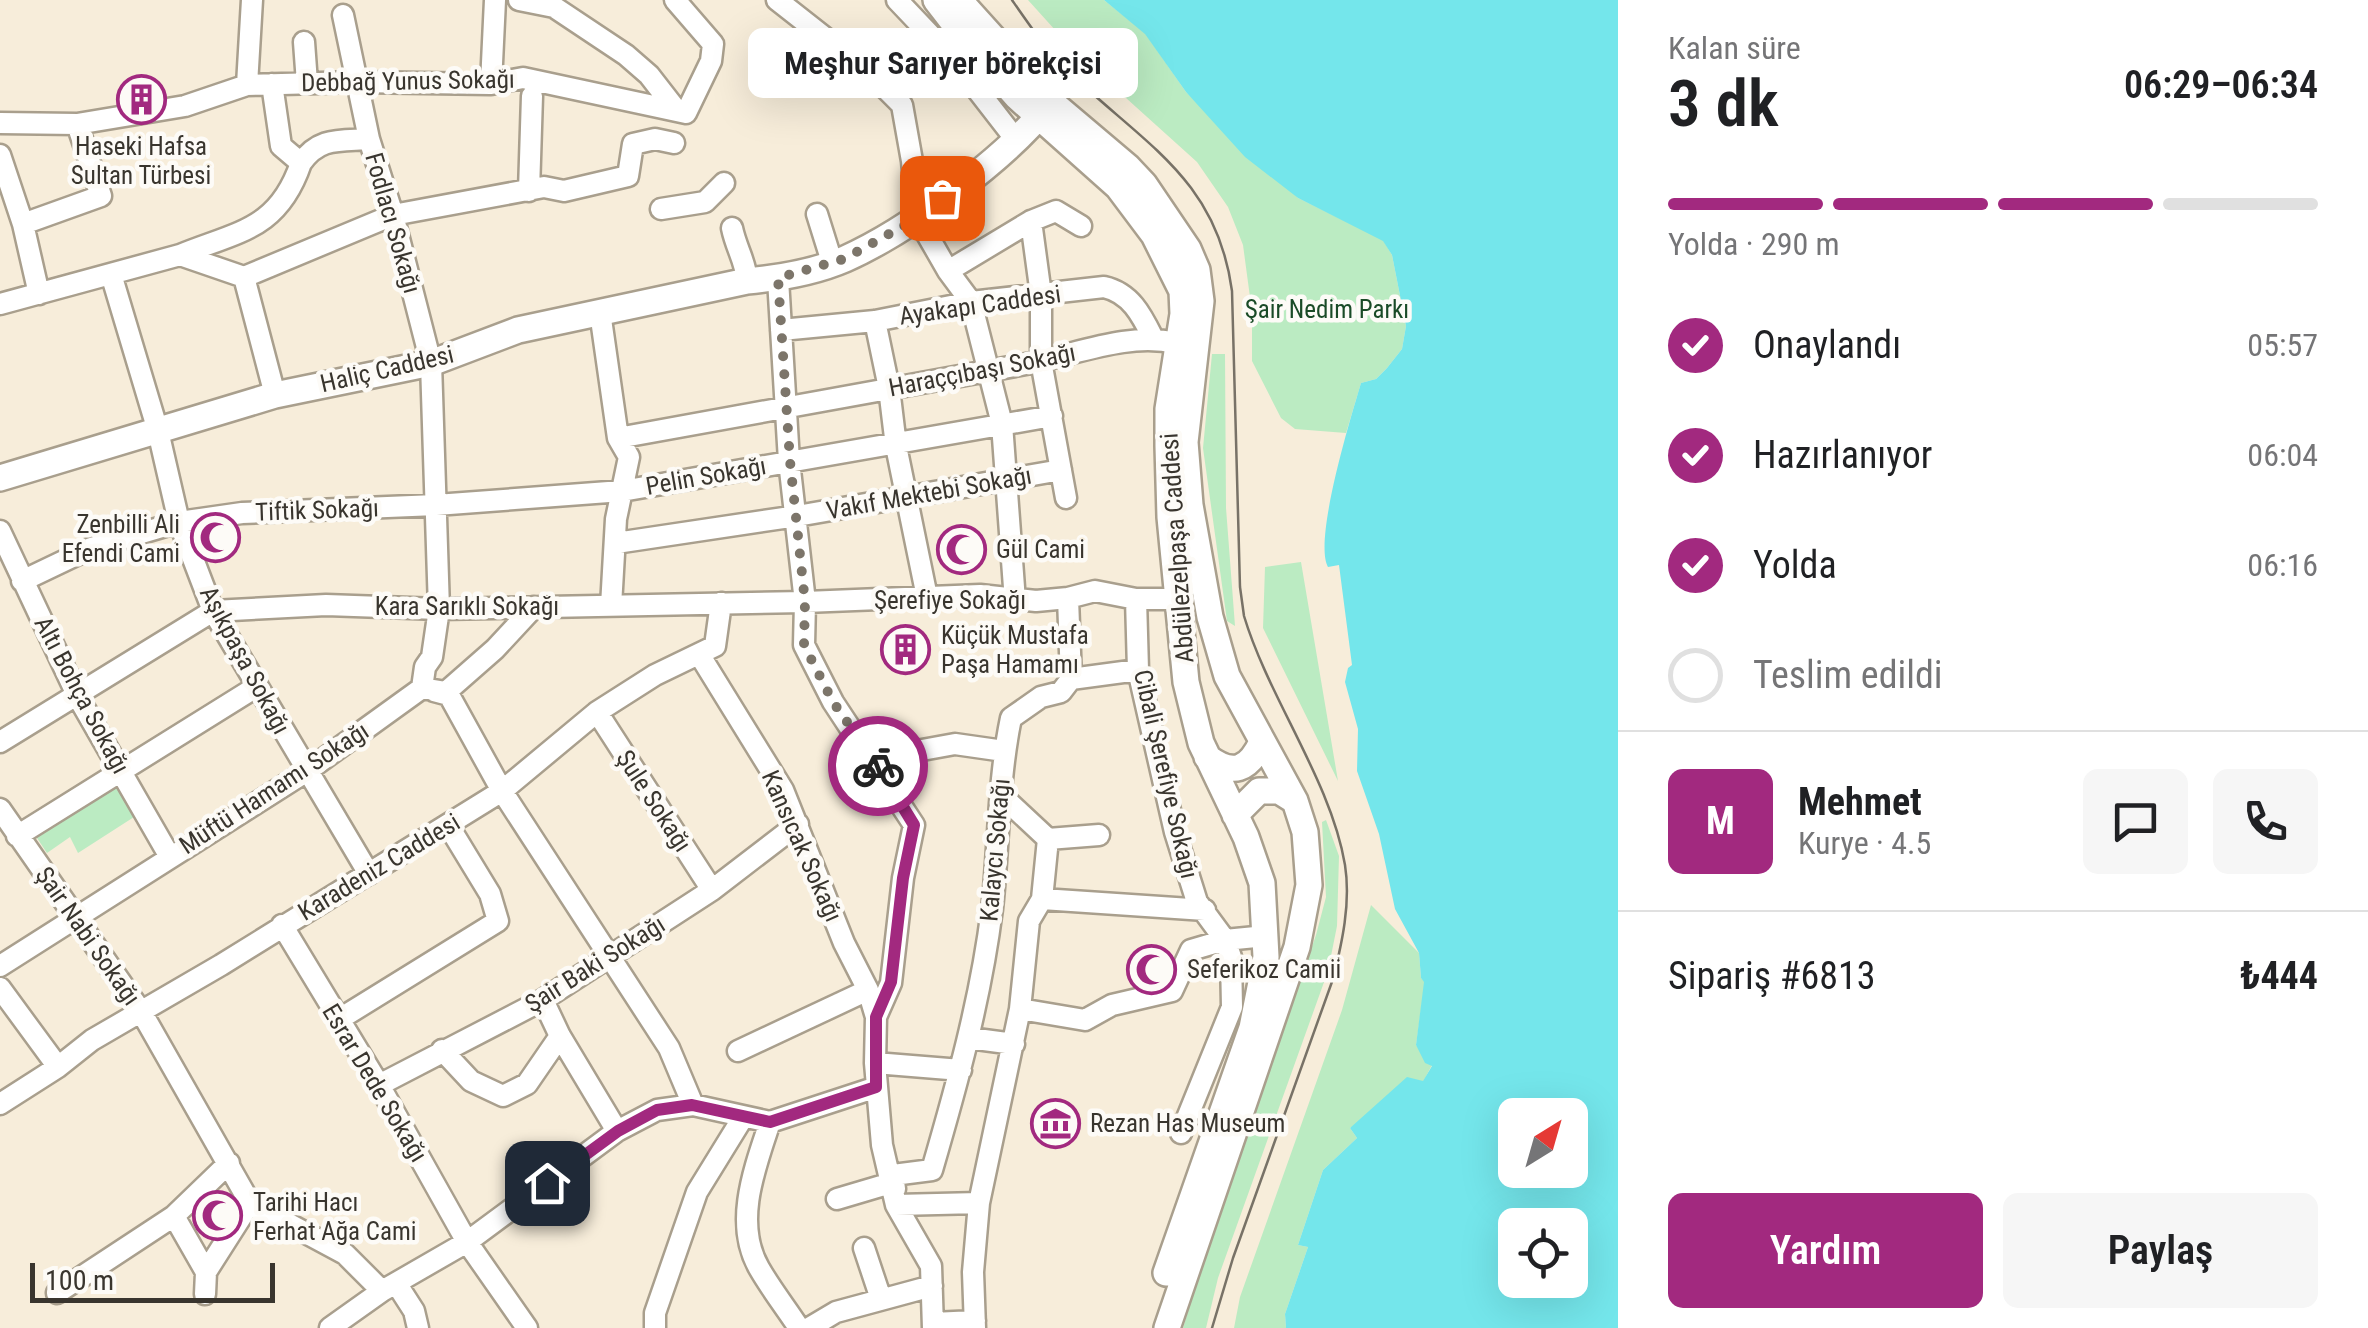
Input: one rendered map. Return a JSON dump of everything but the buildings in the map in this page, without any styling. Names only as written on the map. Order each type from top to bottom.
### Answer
[{"type":"main road","name":"Abdülezelpaşa Caddesi","points":[[936,0],[970,44],[1044,109],[1118,186],[1154,236],[1182,290],[1183,314],[1164,341],[1170,517],[1189,700],[1207,756],[1262,883],[1266,936],[1264,974],[1252,1028],[1150,1328]]},
{"type":"main road","name":"Abdülezelpaşa Caddesi","points":[[959,0],[1044,109],[1128,167],[1144,184],[1197,270],[1202,301],[1185,442],[1203,583],[1224,665],[1236,695],[1295,801],[1305,832],[1309,868],[1304,923],[1167,1328]]},
{"type":"main road","name":"Haliç Caddesi","points":[[0,478],[274,395],[431,364],[518,330],[748,280],[778,278],[832,262],[918,218],[1016,141],[1044,109]]},
{"type":"main road","points":[[1207,756],[1230,770],[1238,768],[1252,759],[1262,742]]},
{"type":"main road","points":[[1235,815],[1259,791],[1278,791],[1295,801]]},
{"type":"street","points":[[247,84],[252,0]]},
{"type":"street","points":[[520,0],[554,8],[626,55],[682,112],[711,61],[713,44],[676,0]]},
{"type":"street","points":[[777,0],[870,73],[902,104],[918,218],[972,302],[990,370],[1002,424],[1015,601]]},
{"type":"street","points":[[897,0],[955,62],[1016,141]]},
{"type":"street","points":[[491,84],[494,1]]},
{"type":"street","name":"Fodlacı Sokağı","points":[[343,14],[369,139],[431,364],[439,609],[432,656],[425,667],[422,688]]},
{"type":"street","points":[[304,42],[307,83]]},
{"type":"street","name":"Debbağ Yunus Sokağı","points":[[0,123],[77,124],[185,106],[247,84],[491,84],[524,78],[682,112]]},
{"type":"street","points":[[272,84],[281,146],[301,164]]},
{"type":"street","points":[[530,191],[532,96]]},
{"type":"street","points":[[23,224],[100,196],[77,124]]},
{"type":"street","points":[[0,304],[180,256],[258,224],[277,211],[312,148],[334,141],[369,139]]},
{"type":"street","points":[[180,256],[244,278],[393,215],[544,187],[564,191],[628,176],[632,144],[655,140],[674,143]]},
{"type":"street","points":[[0,155],[23,224],[39,294]]},
{"type":"street","points":[[661,209],[705,202],[724,182]]},
{"type":"street","points":[[948,270],[1056,211],[1081,226]]},
{"type":"street","points":[[818,214],[832,262]]},
{"type":"street","points":[[1031,222],[1041,295],[1041,361],[1066,498]]},
{"type":"street","points":[[732,228],[748,280]]},
{"type":"street","name":"Aşıkpaşa Sokağı","points":[[111,274],[158,431],[179,522],[212,611],[368,874]]},
{"type":"street","points":[[244,278],[274,395]]},
{"type":"street","points":[[778,278],[790,461],[805,602],[804,645],[833,702],[914,825],[900,895],[891,982],[876,1017],[875,1063],[882,1144],[896,1205],[930,1266],[933,1326],[975,1325],[973,1272],[979,1203],[1014,1044],[1029,921],[1042,899],[1048,839]]},
{"type":"street","name":"Ayakapı Caddesi","points":[[782,330],[874,321],[972,302],[1104,287],[1114,289],[1139,308],[1164,341]]},
{"type":"street","points":[[600,312],[618,438],[629,457],[616,519],[612,606]]},
{"type":"street","points":[[874,321],[928,598]]},
{"type":"street","name":"Haraççıbaşı Sokağı","points":[[618,438],[1164,341]]},
{"type":"street","name":"Pelin Sokağı","points":[[622,492],[1052,416]]},
{"type":"street","name":"Vakıf Mektebi Sokağı","points":[[616,543],[1061,470]]},
{"type":"street","name":"Tiftik Sokağı","points":[[22,581],[91,548],[179,522],[242,513],[622,492]]},
{"type":"street","name":"Altı Bohça Sokağı","points":[[0,531],[78,697],[170,856]]},
{"type":"street","name":"Şerefiye Sokağı","points":[[721,604],[980,595],[1015,601],[1068,598],[1095,591],[1136,599],[1178,599]]},
{"type":"street","points":[[1068,598],[1066,686],[1138,670]]},
{"type":"street","name":"Cibali Şerefiye Sokağı","points":[[1136,599],[1138,670],[1175,832],[1197,902],[1225,940]]},
{"type":"street","points":[[699,654],[715,646],[721,604]]},
{"type":"street","name":"Kara Sarıklı Sokağı","points":[[212,611],[326,606],[439,609],[721,604]]},
{"type":"street","name":"Müftü Hamamı Sokağı","points":[[0,966],[307,771],[422,688],[446,692],[534,607]]},
{"type":"street","points":[[0,742],[212,611]]},
{"type":"street","name":"Karadeniz Caddesi","points":[[0,1104],[92,1040],[502,791],[597,712],[655,675],[699,654]]},
{"type":"street","name":"Kansıcak Sokağı","points":[[699,654],[783,790],[876,1017]]},
{"type":"street","name":"Kalaycı Sokağı","points":[[896,1205],[893,1175],[932,1170],[969,1038],[992,912],[1004,750],[1011,718],[1041,697],[1066,686]]},
{"type":"street","points":[[17,836],[256,687]]},
{"type":"street","points":[[422,688],[449,695],[502,791],[669,1048],[692,1105]]},
{"type":"street","name":"Şule Sokağı","points":[[597,712],[712,890]]},
{"type":"street","points":[[878,768],[922,750],[955,744],[1004,750]]},
{"type":"street","points":[[1002,796],[1048,839],[1099,835]]},
{"type":"street","name":"Şair Nabi Sokağı","points":[[0,809],[142,1013],[250,1203]]},
{"type":"street","name":"Şair Baki Sokağı","points":[[379,1085],[543,1000],[712,890],[798,824]]},
{"type":"street","points":[[338,1020],[498,922],[490,894],[448,825]]},
{"type":"street","points":[[1042,899],[1205,910]]},
{"type":"street","points":[[992,912],[1029,921]]},
{"type":"street","name":"Esrar Dede Sokağı","points":[[282,925],[379,1085],[467,1242],[527,1328]]},
{"type":"street","points":[[1020,1009],[1085,1020],[1112,1005],[1172,991],[1190,950],[1225,940],[1266,936]]},
{"type":"street","points":[[1180,1133],[1232,1007],[1231,957],[1225,940]]},
{"type":"street","points":[[0,988],[58,1067]]},
{"type":"street","points":[[738,1051],[868,990]]},
{"type":"street","points":[[543,1000],[560,1036],[618,1131]]},
{"type":"street","points":[[442,1050],[471,1081],[504,1096],[528,1084],[560,1036]]},
{"type":"street","points":[[969,1038],[1014,1044]]},
{"type":"street","points":[[875,1063],[961,1070]]},
{"type":"street","points":[[330,1328],[389,1287],[467,1242],[618,1131],[657,1110],[692,1105],[770,1122],[876,1087]]},
{"type":"street","points":[[655,1328],[655,1313],[697,1192],[742,1118]]},
{"type":"street","points":[[770,1122],[754,1168],[745,1220],[756,1264],[799,1328]]},
{"type":"street","points":[[57,1292],[174,1216],[229,1163]]},
{"type":"street","points":[[837,1198],[891,1183]]},
{"type":"street","points":[[205,1294],[206,1272],[250,1203],[345,1254],[414,1311],[418,1328]]},
{"type":"street","points":[[896,1205],[979,1203]]},
{"type":"street","points":[[174,1216],[206,1272]]},
{"type":"street","points":[[864,1248],[881,1299]]},
{"type":"street","points":[[809,1328],[836,1312],[932,1286]]},
{"type":"green space","name":"Şair Nedim Parkı","points":[[1028,0],[1104,0],[1145,33],[1186,92],[1298,198],[1383,240],[1392,255],[1406,326],[1402,349],[1376,379],[1361,383],[1346,433],[1295,429],[1281,418],[1252,361],[1252,312],[1243,245],[1228,207],[1197,162],[1075,52]]},
{"type":"green space","points":[[1212,354],[1225,354],[1226,508],[1235,626],[1227,621],[1203,448]]},
{"type":"green space","points":[[1301,562],[1338,781],[1263,628],[1265,567]]},
{"type":"green space","points":[[112,775],[134,817],[78,853],[70,837],[47,853],[29,826]]},
{"type":"green space","points":[[1326,820],[1339,856],[1337,926],[1328,971],[1218,1278],[1206,1328],[1183,1328],[1316,935],[1326,897],[1322,822]]},
{"type":"green space","points":[[1371,905],[1419,953],[1421,978],[1425,982],[1416,1045],[1432,1065],[1423,1082],[1350,1128],[1357,1138],[1323,1170],[1298,1245],[1308,1247],[1285,1314],[1286,1328],[1234,1328],[1240,1297],[1342,1010]]},
{"type":"water","points":[[1104,0],[1618,0],[1618,1328],[1286,1328],[1285,1314],[1308,1247],[1298,1245],[1323,1170],[1357,1138],[1350,1128],[1407,1077],[1423,1081],[1432,1066],[1425,1063],[1416,1045],[1424,982],[1419,953],[1395,909],[1379,834],[1357,771],[1358,729],[1345,682],[1352,665],[1339,565],[1328,567],[1325,553],[1329,506],[1361,383],[1376,379],[1402,349],[1406,326],[1392,255],[1383,241],[1298,198],[1245,157],[1186,92],[1145,34]]},
{"type":"tram line","points":[[1012,0],[1062,65],[1173,167],[1211,220],[1224,252],[1232,291],[1244,616],[1268,678],[1327,802],[1345,865],[1346,908],[1333,979],[1233,1258],[1212,1328]]},
{"type":"way so far","points":[[878,766],[833,702],[804,645],[805,602],[790,461],[778,278],[844,259],[918,218],[942,198]]},
{"type":"place","name":"Haseki Hafsa Sultan Türbesi","points":[[141,100]]},
{"type":"place","name":"Meşhur Sarıyer börekçisi","points":[[942,198]]},
{"type":"place","name":"Zenbilli Ali Efendi Cami","points":[[215,538]]},
{"type":"place","name":"Gül Cami","points":[[961,549]]},
{"type":"place","name":"Küçük Mustafa Paşa Hamamı","points":[[906,649]]},
{"type":"place","name":"Seferikoz Camii","points":[[1152,969]]},
{"type":"place","name":"Rezan Has Museum","points":[[1055,1123]]},
{"type":"place","name":"Tarihi Hacı Ferhat Ağa Cami","points":[[218,1216]]},
{"type":"route","points":[[547,1183],[618,1131],[657,1110],[692,1105],[770,1122],[876,1087],[876,1017],[891,982],[903,878],[914,825],[878,766]]}]
